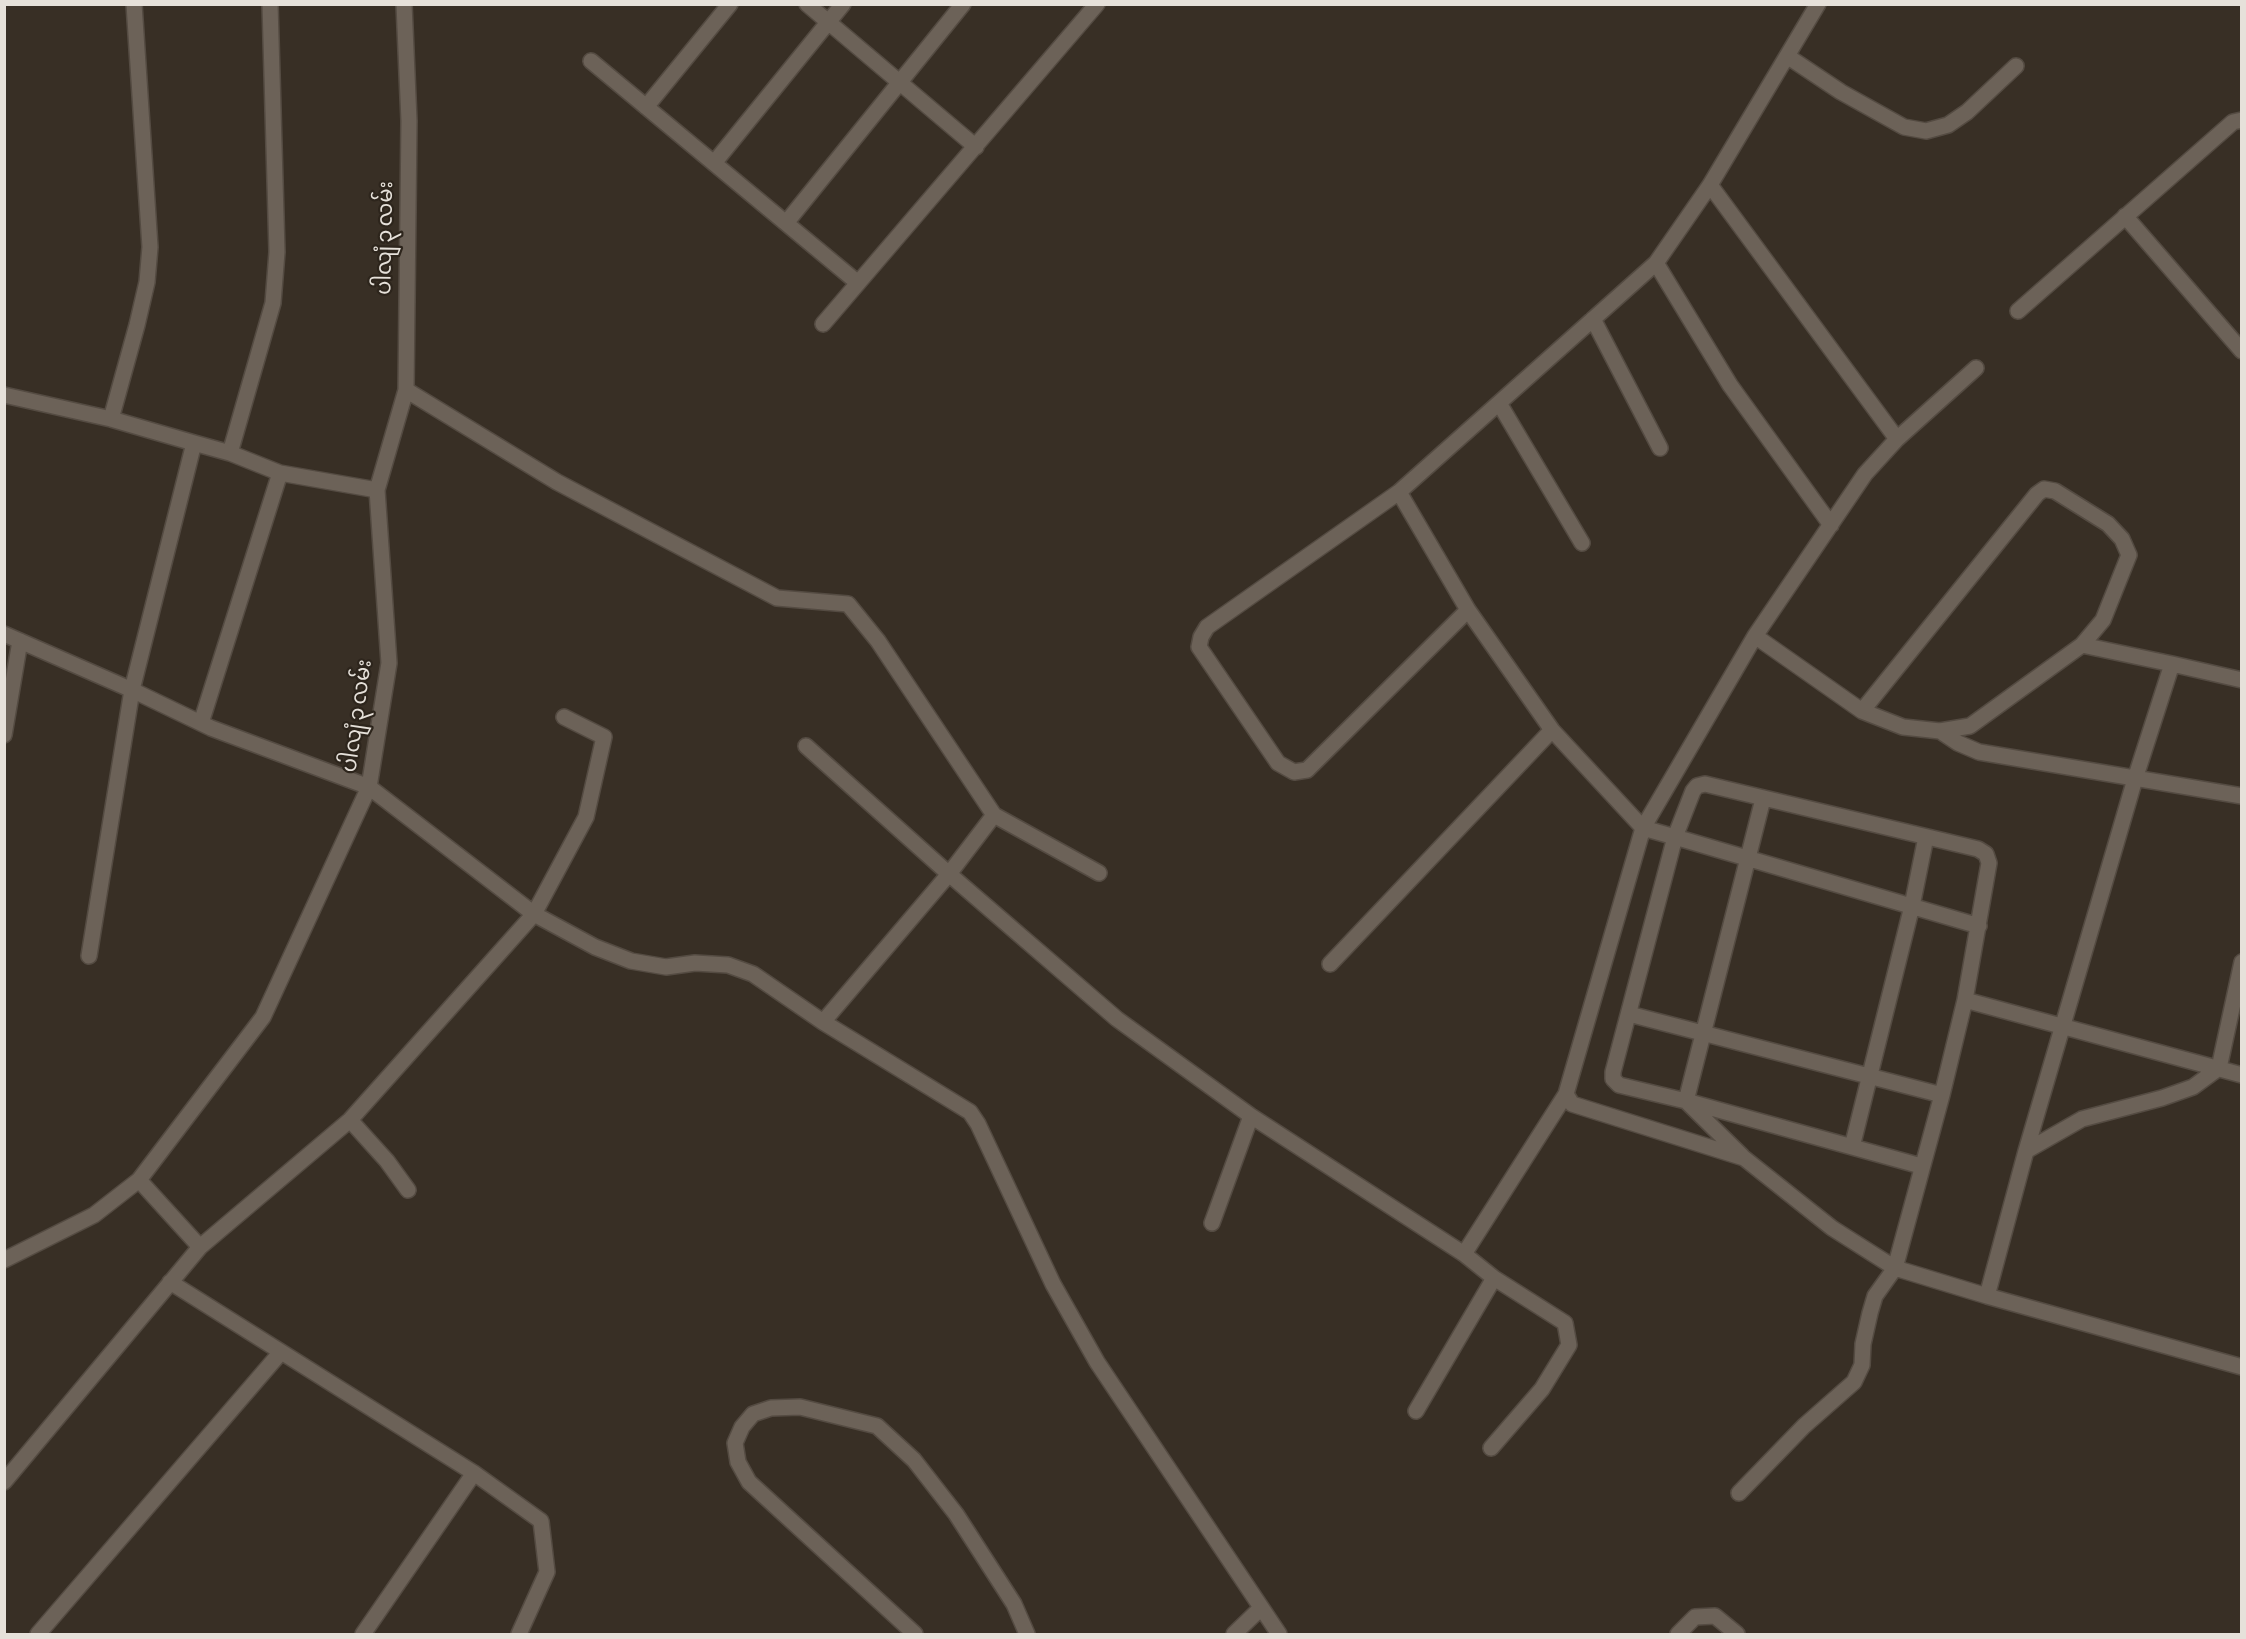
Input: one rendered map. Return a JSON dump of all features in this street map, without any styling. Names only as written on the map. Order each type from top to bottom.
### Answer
[{"type":"street","points":[[111,419],[147,282],[150,247],[134,4]]},
{"type":"street","points":[[230,453],[273,303],[277,252],[270,4]]},
{"type":"street","name":"ပါလျံ ၃ လမ်း","points":[[4,1260],[94,1215],[139,1180],[263,1017],[369,787],[389,663],[377,490],[406,390],[409,121],[404,4]]},
{"type":"street","points":[[646,107],[730,4]]},
{"type":"street","points":[[807,4],[976,147]]},
{"type":"street","points":[[714,163],[843,4]]},
{"type":"street","points":[[786,223],[963,4]]},
{"type":"street","points":[[824,324],[1097,4]]},
{"type":"street","points":[[1468,610],[1307,771],[1294,772],[1278,764],[1199,647],[1201,637],[1207,627],[1400,492],[1656,263],[1710,185],[1818,4]]},
{"type":"street","points":[[1787,56],[1840,92],[1904,127],[1926,131],[1948,125],[1966,112],[2016,66]]},
{"type":"street","points":[[591,61],[858,284]]},
{"type":"street","points":[[2018,311],[2233,122],[2241,120]]},
{"type":"street","points":[[1710,185],[1897,439]]},
{"type":"street","points":[[2125,216],[2241,351]]},
{"type":"street","points":[[1656,263],[1730,385],[1831,525]]},
{"type":"street","points":[[1593,319],[1660,448]]},
{"type":"street","points":[[1464,1254],[1566,1094],[1643,828],[1755,636],[1865,474],[1897,439],[1976,368]]},
{"type":"street","points":[[406,390],[556,482],[777,598],[848,604],[878,642],[994,815],[1099,873]]},
{"type":"street","points":[[4,395],[111,419],[230,453],[280,473],[377,490]]},
{"type":"street","points":[[1499,403],[1582,543]]},
{"type":"street","points":[[89,956],[132,690],[195,443]]},
{"type":"street","points":[[201,723],[280,473]]},
{"type":"street","points":[[1755,636],[1862,711],[1903,727],[1940,731],[1970,726],[2082,645],[2103,620],[2129,555],[2122,539],[2108,524],[2055,491],[2044,489],[2037,494],[1862,711]]},
{"type":"street","points":[[1400,492],[1468,610],[1552,730],[1643,828],[1979,926]]},
{"type":"street","points":[[4,634],[201,723],[369,787],[534,914],[595,947],[631,961],[666,967],[695,963],[728,965],[753,974],[823,1022],[970,1112],[1053,1284],[1097,1362],[1279,1635]]},
{"type":"street","points":[[4,735],[20,641]]},
{"type":"street","points":[[2082,645],[2241,680]]},
{"type":"street","points":[[1987,1296],[2026,1151],[2135,779],[2172,664]]},
{"type":"street","points":[[4,1482],[200,1247],[350,1120],[534,914],[586,817],[604,737],[564,717]]},
{"type":"street","points":[[1330,964],[1552,730]]},
{"type":"street","points":[[1940,731],[1958,743],[1979,752],[2241,796]]},
{"type":"street","points":[[806,746],[949,874],[1118,1019],[1251,1116],[1464,1254],[1494,1278],[1565,1323],[1569,1345],[1542,1389],[1491,1448]]},
{"type":"street","points":[[1739,1493],[1804,1426],[1854,1382],[1862,1365],[1863,1344],[1875,1296],[1895,1268],[1942,1095],[1965,1000],[1989,863],[1986,854],[1978,849],[1701,784],[1693,791],[1675,837],[1613,1079],[1619,1085],[1686,1101],[1921,1166]]},
{"type":"street","points":[[1686,1101],[1764,799]]},
{"type":"street","points":[[823,1022],[949,874],[994,815]]},
{"type":"street","points":[[1852,1147],[1912,906],[1926,837]]},
{"type":"street","points":[[2026,1151],[2082,1119],[2162,1098],[2193,1087],[2219,1068],[2241,962]]},
{"type":"street","points":[[1965,1000],[2241,1075]]},
{"type":"street","points":[[1629,1014],[1942,1095]]},
{"type":"street","points":[[1566,1094],[1572,1104],[1744,1158]]},
{"type":"street","points":[[1686,1101],[1744,1158],[1832,1228],[1895,1268],[2241,1367]]},
{"type":"street","points":[[1212,1223],[1251,1116]]},
{"type":"street","points":[[350,1120],[387,1161],[408,1191]]},
{"type":"street","points":[[139,1180],[200,1247]]},
{"type":"street","points":[[1416,1411],[1494,1278]]},
{"type":"street","points":[[170,1282],[474,1473],[541,1521],[547,1572],[519,1635]]},
{"type":"street","points":[[38,1635],[280,1353]]},
{"type":"street","points":[[915,1635],[749,1482],[738,1462],[735,1443],[742,1427],[753,1414],[771,1408],[800,1407],[877,1426],[914,1460],[956,1514],[1014,1604],[1027,1635]]},
{"type":"street","points":[[363,1635],[474,1473]]},
{"type":"street","points":[[1234,1635],[1261,1608]]},
{"type":"street","points":[[1678,1635],[1695,1617],[1715,1616],[1737,1635]]}]
